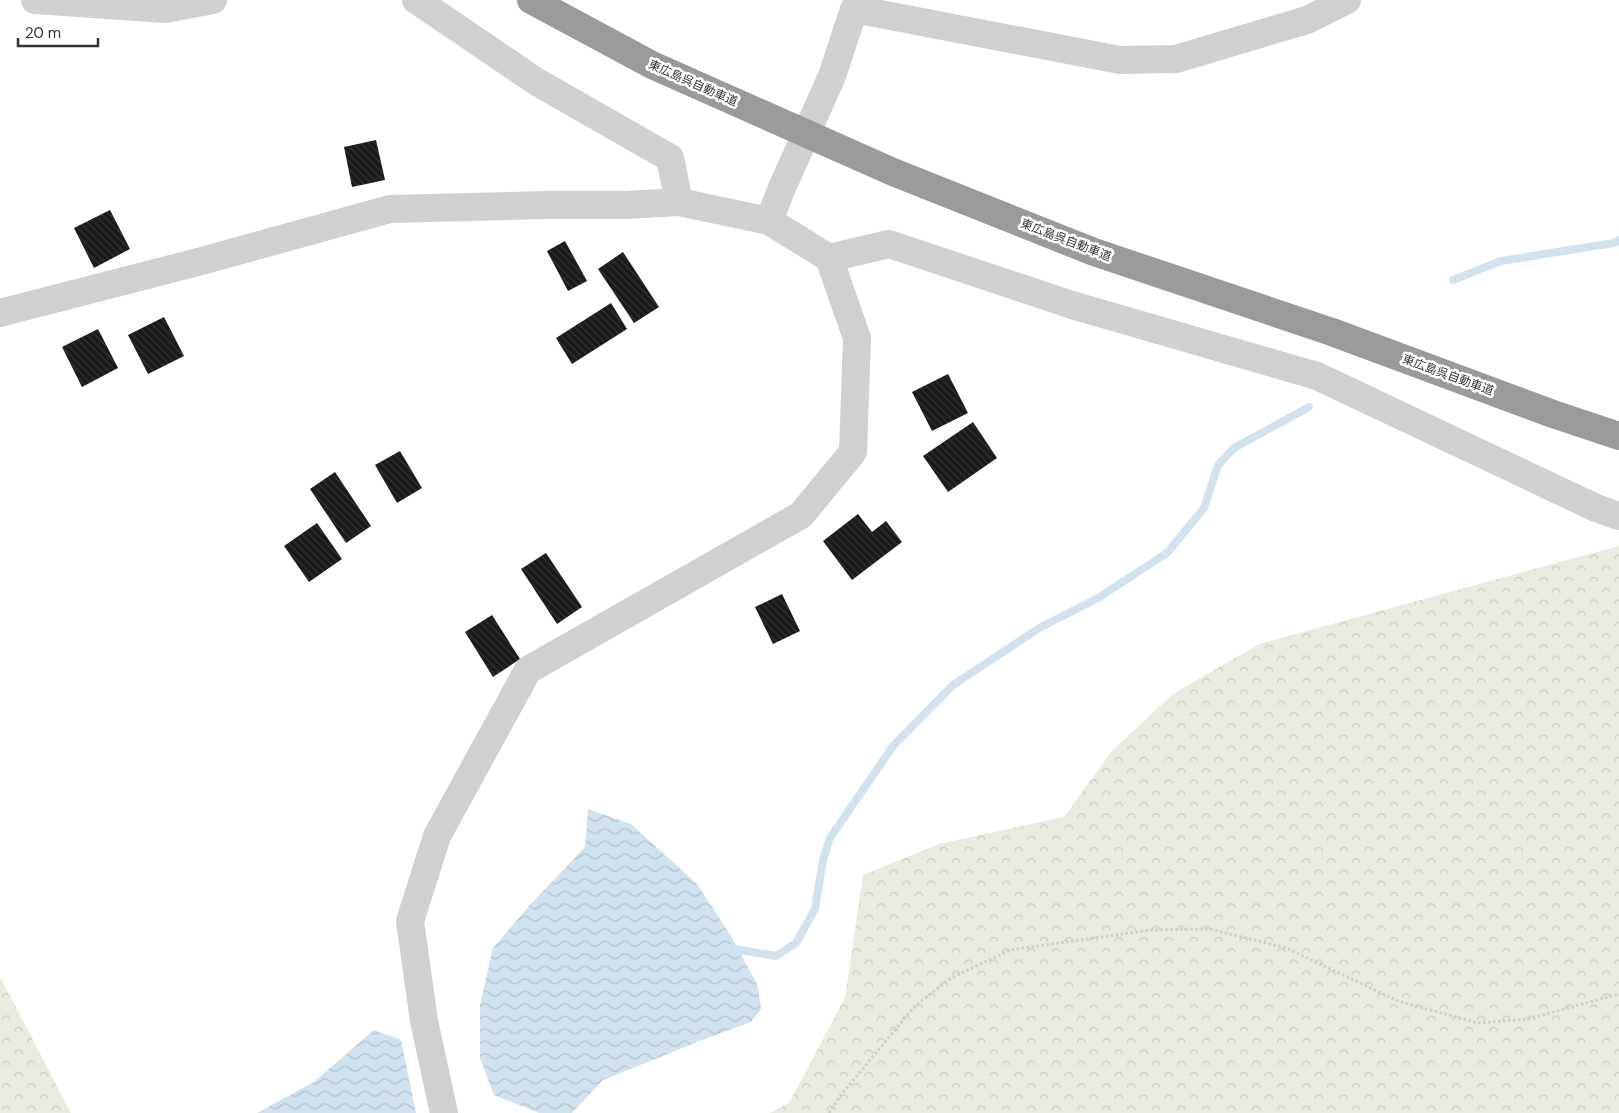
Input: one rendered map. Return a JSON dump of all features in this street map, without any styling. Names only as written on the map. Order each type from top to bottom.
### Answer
[{"type":"highway","name":"東広島呉自動車道","points":[[531,0],[652,65],[893,172],[1076,245],[1332,332],[1553,414],[1619,436]]},
{"type":"street","points":[[35,0],[166,9],[213,0]]},
{"type":"street","points":[[416,0],[537,82],[670,158],[679,202]]},
{"type":"street","points":[[769,221],[780,190],[832,76],[854,9],[1120,60],[1176,59],[1307,20],[1347,0]]},
{"type":"street","points":[[0,313],[390,210],[544,205],[626,205],[679,202],[769,221],[829,258],[858,338],[853,452],[801,515],[528,670],[437,836],[410,921],[424,1021],[444,1113]]},
{"type":"street","points":[[829,258],[889,244],[1072,305],[1317,376],[1596,508],[1619,516]]},
{"type":"path","points":[[829,1113],[841,1095],[915,1006],[951,978],[1010,950],[1150,930],[1210,929],[1286,948],[1398,1001],[1478,1023],[1528,1019],[1619,994]]},
{"type":"green space","points":[[1619,546],[1619,1113],[770,1113],[789,1103],[845,998],[863,875],[939,844],[1064,817],[1112,751],[1173,694],[1259,644]]},
{"type":"green space","points":[[0,977],[71,1113],[0,1113]]},
{"type":"water","points":[[588,809],[631,824],[697,884],[731,936],[758,986],[761,1009],[751,1022],[603,1080],[572,1113],[539,1113],[494,1095],[480,1058],[480,1005],[493,948],[529,906],[585,847]]},
{"type":"water","points":[[374,1030],[401,1040],[416,1113],[257,1113],[314,1082]]},
{"type":"building","points":[[376,140],[385,180],[352,187],[344,147]]},
{"type":"building","points":[[110,210],[130,249],[94,268],[74,228]]},
{"type":"building","points":[[565,241],[587,281],[568,291],[547,251]]},
{"type":"building","points":[[623,252],[659,307],[634,323],[598,269]]},
{"type":"building","points":[[611,303],[627,329],[572,364],[556,338]]},
{"type":"building","points":[[164,317],[184,356],[148,374],[128,335]]},
{"type":"building","points":[[98,329],[118,368],[82,387],[62,347]]},
{"type":"building","points":[[948,374],[968,413],[932,431],[912,392]]},
{"type":"building","points":[[973,422],[997,458],[948,492],[923,456]]},
{"type":"building","points":[[400,451],[422,488],[397,503],[375,465]]},
{"type":"building","points":[[335,472],[371,526],[346,543],[310,489]]},
{"type":"building","points":[[858,514],[872,532],[886,521],[902,542],[852,580],[823,541]]},
{"type":"building","points":[[317,523],[342,559],[309,582],[284,546]]},
{"type":"building","points":[[546,553],[582,607],[557,624],[521,569]]},
{"type":"building","points":[[782,594],[800,631],[773,644],[755,607]]},
{"type":"building","points":[[492,615],[520,659],[493,677],[465,632]]},
{"type":"waterway","points":[[1453,280],[1501,261],[1614,243],[1619,240]]},
{"type":"waterway","points":[[728,948],[776,956],[796,943],[815,909],[823,860],[830,838],[893,746],[953,685],[1041,627],[1098,598],[1167,553],[1204,508],[1218,465],[1234,448],[1309,407]]}]
